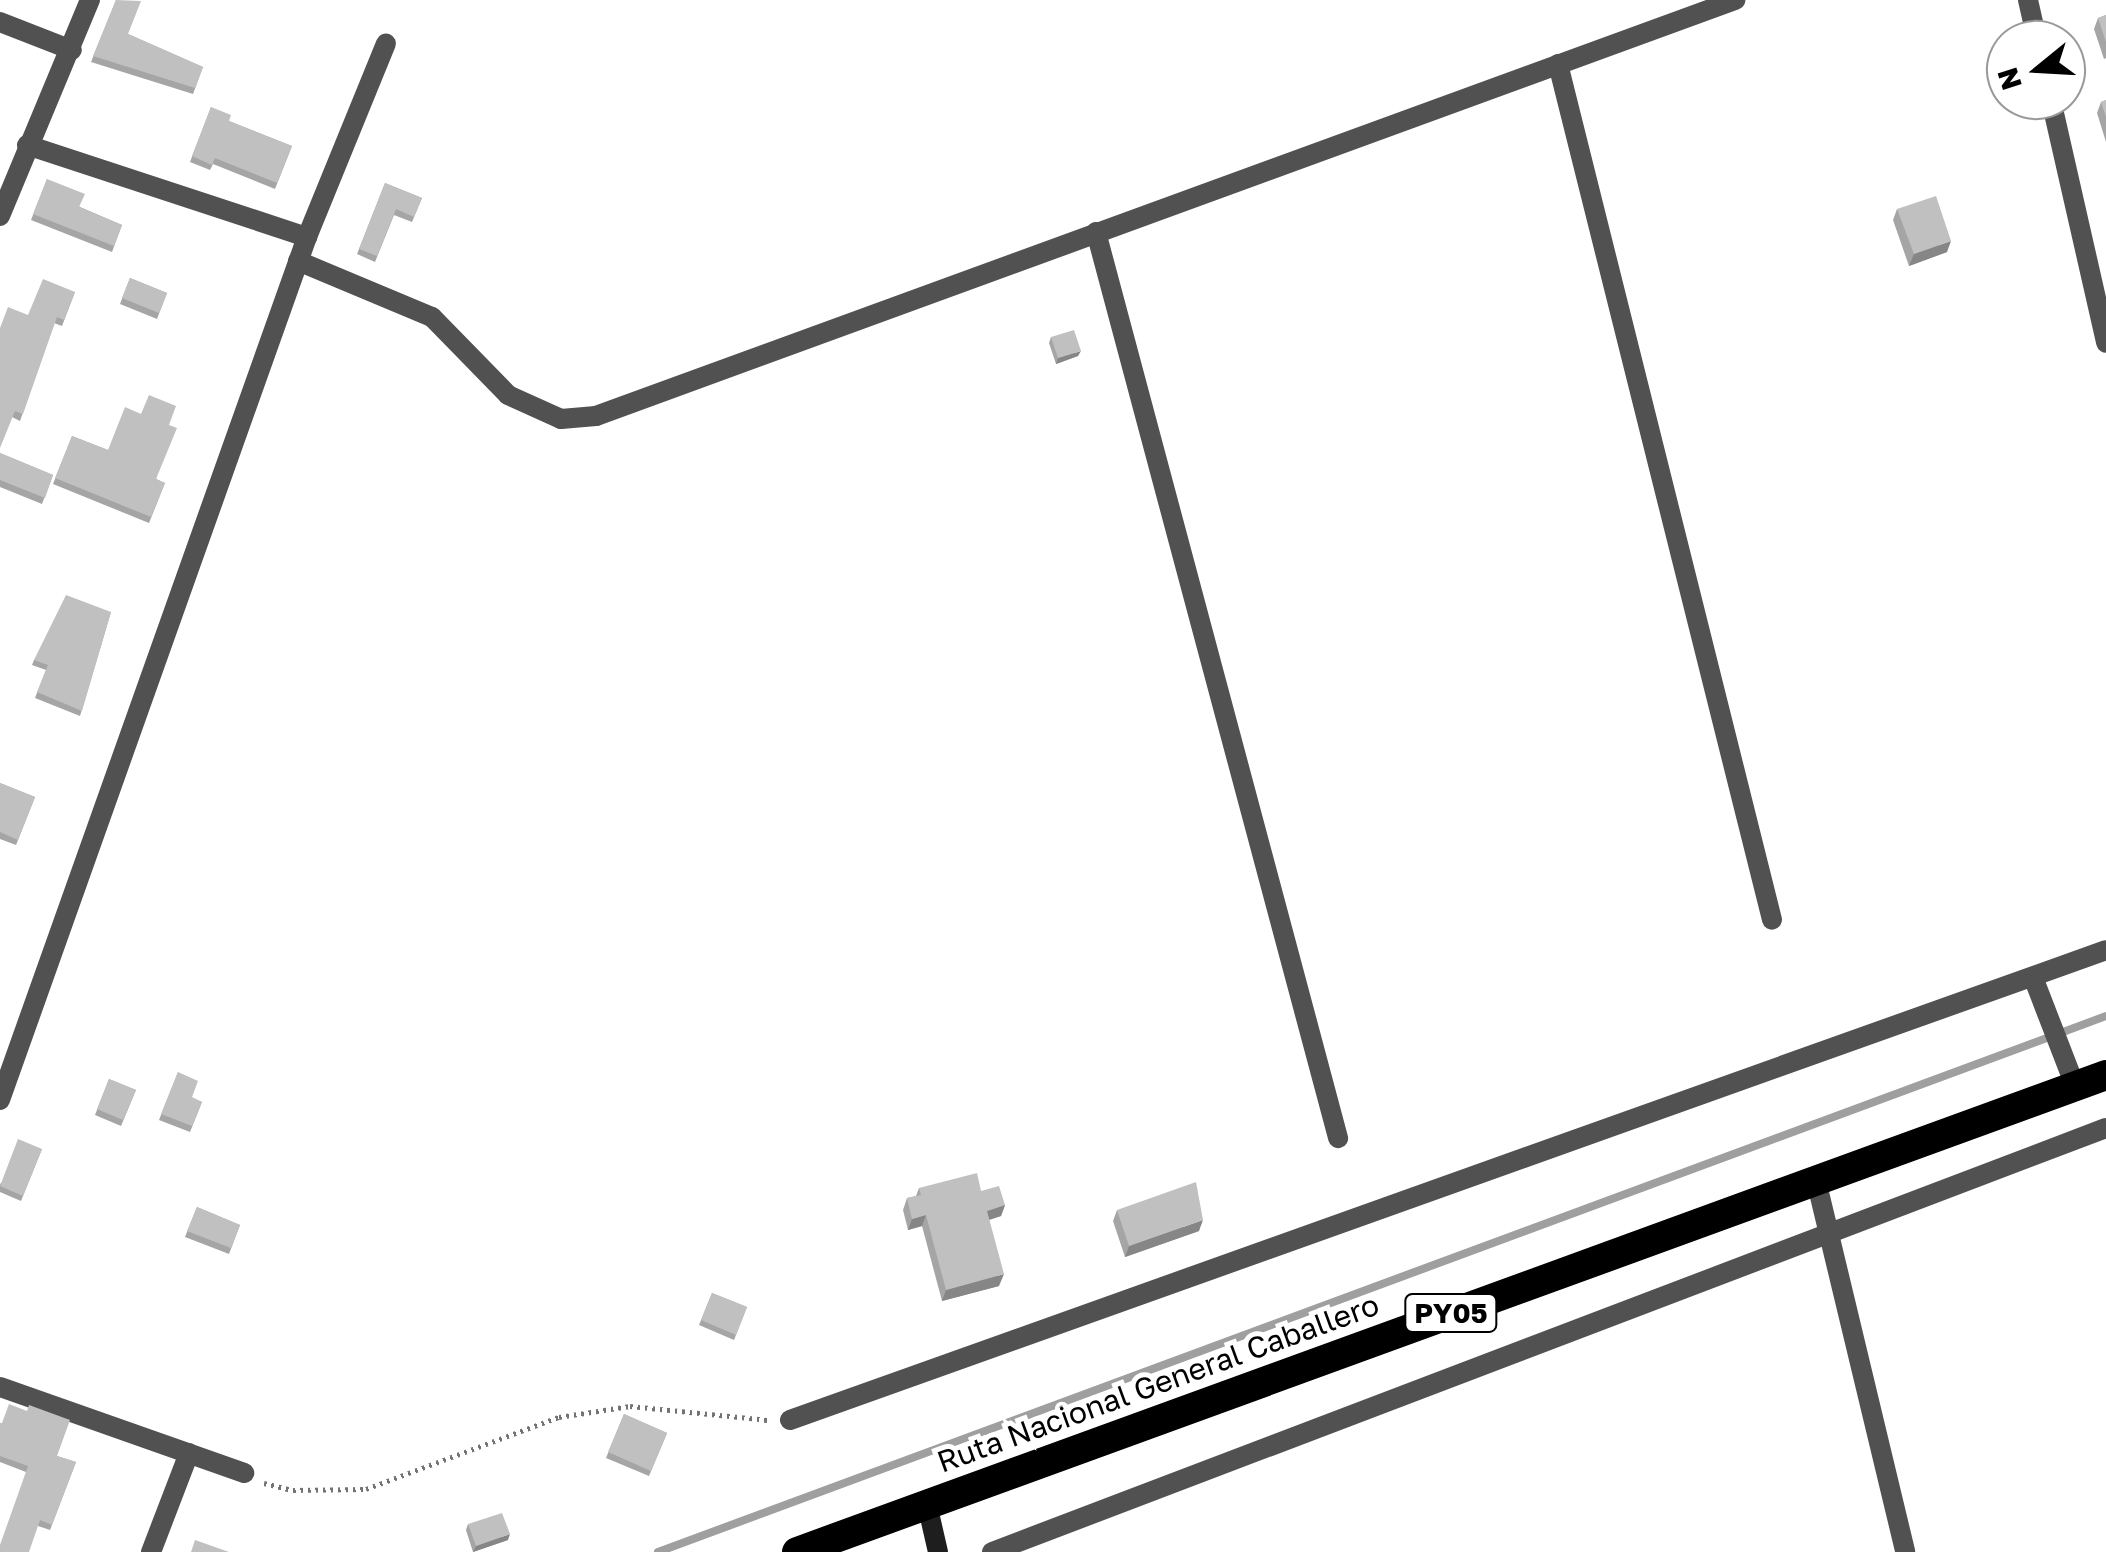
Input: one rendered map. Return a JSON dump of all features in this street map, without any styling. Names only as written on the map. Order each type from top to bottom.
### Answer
[{"type":"highway","name":"Ruta Nacional General Caballero","points":[[797,1552],[2106,1074]]},
{"type":"street","points":[[0,216],[90,0]]},
{"type":"street","points":[[298,261],[432,318],[508,395],[561,419],[596,416],[1735,0]]},
{"type":"street","points":[[0,22],[72,50]]},
{"type":"street","points":[[0,1100],[298,261],[386,43]]},
{"type":"street","points":[[1558,64],[1772,920]]},
{"type":"street","points":[[2055,120],[2106,343]]},
{"type":"street","points":[[27,145],[307,237]]},
{"type":"street","points":[[1096,232],[1338,1138]]},
{"type":"street","points":[[790,1420],[2106,950]]},
{"type":"street","points":[[2034,977],[2075,1086]]},
{"type":"street","points":[[992,1552],[2106,1128]]},
{"type":"street","points":[[1816,1180],[1905,1552]]},
{"type":"street","points":[[0,1387],[244,1473]]},
{"type":"street","points":[[151,1552],[189,1453]]},
{"type":"street","points":[[927,1504],[938,1552]]},
{"type":"path","points":[[244,1473],[293,1490],[366,1489],[559,1418],[630,1406],[728,1420],[790,1420]]},
{"type":"building","points":[[116,0],[141,1],[128,34],[203,67],[195,88],[93,56]]},
{"type":"building","points":[[2106,15],[2106,42],[2098,18]]},
{"type":"building","points":[[211,107],[231,115],[229,121],[292,146],[277,183],[215,158],[212,165],[192,156]]},
{"type":"building","points":[[47,179],[85,194],[79,207],[122,225],[114,246],[33,214]]},
{"type":"building","points":[[385,183],[422,198],[414,217],[396,209],[377,256],[359,249]]},
{"type":"building","points":[[1936,196],[1951,241],[1914,254],[1897,209]]},
{"type":"building","points":[[130,278],[167,293],[159,313],[122,298]]},
{"type":"building","points":[[43,279],[75,292],[64,320],[57,317],[23,414],[15,411],[0,448],[0,328],[8,307],[28,315]]},
{"type":"building","points":[[1074,330],[1081,351],[1058,358],[1051,337]]},
{"type":"building","points":[[149,395],[176,406],[169,425],[177,428],[156,479],[165,483],[151,517],[55,478],[72,436],[108,450],[125,407],[141,414]]},
{"type":"building","points":[[0,453],[53,475],[45,498],[0,480]]},
{"type":"building","points":[[66,595],[111,612],[82,711],[37,692],[48,665],[34,660]]},
{"type":"building","points":[[0,783],[35,797],[18,840],[0,832]]},
{"type":"building","points":[[178,1072],[198,1081],[192,1097],[202,1102],[192,1126],[161,1114]]},
{"type":"building","points":[[109,1079],[136,1090],[123,1120],[97,1109]]},
{"type":"building","points":[[18,1139],[42,1149],[23,1196],[0,1186]]},
{"type":"building","points":[[977,1173],[981,1191],[999,1186],[1005,1205],[987,1211],[1004,1274],[946,1290],[926,1215],[912,1219],[907,1198],[921,1195],[919,1188]]},
{"type":"building","points":[[1196,1182],[1203,1220],[1129,1246],[1117,1210]]},
{"type":"building","points":[[197,1207],[240,1225],[231,1248],[187,1231]]},
{"type":"building","points":[[712,1293],[747,1307],[736,1335],[701,1320]]},
{"type":"building","points":[[9,1404],[27,1411],[29,1405],[70,1420],[57,1456],[76,1462],[52,1525],[40,1520],[29,1552],[0,1552],[28,1466],[0,1456],[0,1423]]},
{"type":"building","points":[[624,1414],[667,1433],[651,1471],[608,1452]]},
{"type":"building","points":[[502,1513],[510,1534],[476,1546],[468,1524]]},
{"type":"building","points":[[195,1540],[229,1552],[191,1552]]},
{"type":"waterway","points":[[658,1552],[2106,1016]]}]
